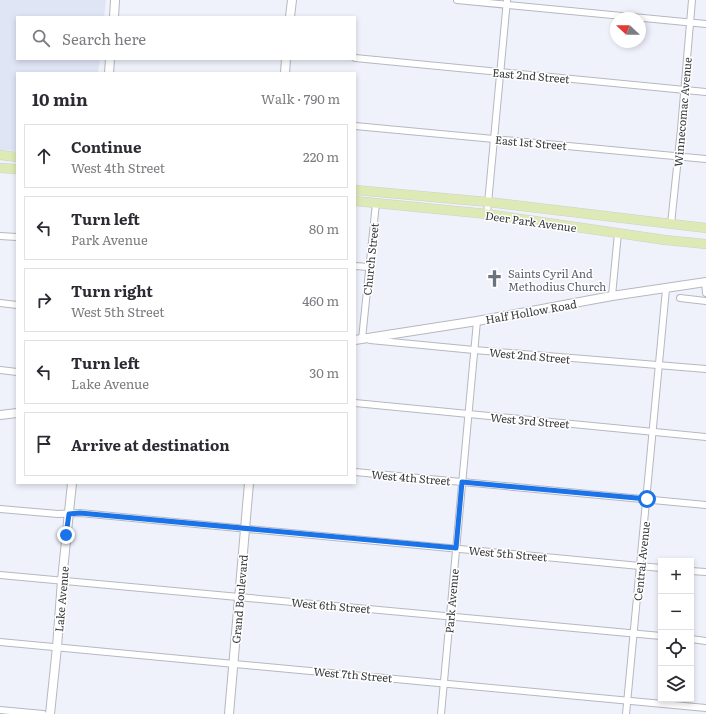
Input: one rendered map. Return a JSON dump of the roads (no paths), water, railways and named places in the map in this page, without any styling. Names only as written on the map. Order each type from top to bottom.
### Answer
[{"type":"main road","points":[[0,155],[16,157]]},
{"type":"main road","points":[[0,168],[16,169]]},
{"type":"main road","name":"Deer Park Avenue","points":[[356,190],[488,202],[706,228]]},
{"type":"main road","name":"Deer Park Avenue","points":[[356,201],[487,214],[664,240],[706,244]]},
{"type":"street","points":[[114,16],[115,0]]},
{"type":"street","points":[[290,16],[292,0]]},
{"type":"street","points":[[457,0],[507,2],[706,24]]},
{"type":"street","name":"Winnecomac Avenue","points":[[671,224],[692,0]]},
{"type":"street","points":[[487,214],[507,2]]},
{"type":"street","name":"East 2nd Street","points":[[356,58],[706,92]]},
{"type":"street","points":[[109,72],[110,60]]},
{"type":"street","points":[[285,72],[286,60]]},
{"type":"street","name":"East 1st Street","points":[[356,126],[706,159]]},
{"type":"street","name":"Church Street","points":[[357,339],[369,267],[376,203]]},
{"type":"street","points":[[612,296],[618,233]]},
{"type":"street","points":[[0,236],[16,237]]},
{"type":"street","points":[[356,266],[369,267]]},
{"type":"street","points":[[706,282],[706,293]]},
{"type":"street","name":"Half Hollow Road","points":[[357,339],[477,321],[612,296],[706,282]]},
{"type":"street","name":"Central Avenue","points":[[626,714],[666,289]]},
{"type":"street","points":[[680,298],[706,301]]},
{"type":"street","points":[[0,303],[16,304]]},
{"type":"street","name":"Park Avenue","points":[[441,714],[477,321]]},
{"type":"street","name":"West 2nd Street","points":[[357,339],[706,369]]},
{"type":"street","points":[[0,370],[16,372]]},
{"type":"street","name":"West 3rd Street","points":[[356,403],[706,437]]},
{"type":"street","points":[[0,415],[16,413]]},
{"type":"street","name":"West 4th Street","points":[[356,472],[706,505]]},
{"type":"street","name":"Lake Avenue","points":[[50,714],[72,484]]},
{"type":"street","name":"Grand Boulevard","points":[[229,714],[249,484]]},
{"type":"street","name":"West 5th Street","points":[[0,509],[58,514],[80,513],[658,568]]},
{"type":"street","points":[[694,571],[706,572]]},
{"type":"street","name":"West 6th Street","points":[[0,574],[658,636]]},
{"type":"street","points":[[694,639],[706,641]]},
{"type":"street","name":"West 7th Street","points":[[0,642],[706,708]]},
{"type":"street","points":[[0,710],[43,714]]},
{"type":"place","name":"Saints Cyril And Methodius Church","points":[[495,279]]}]
